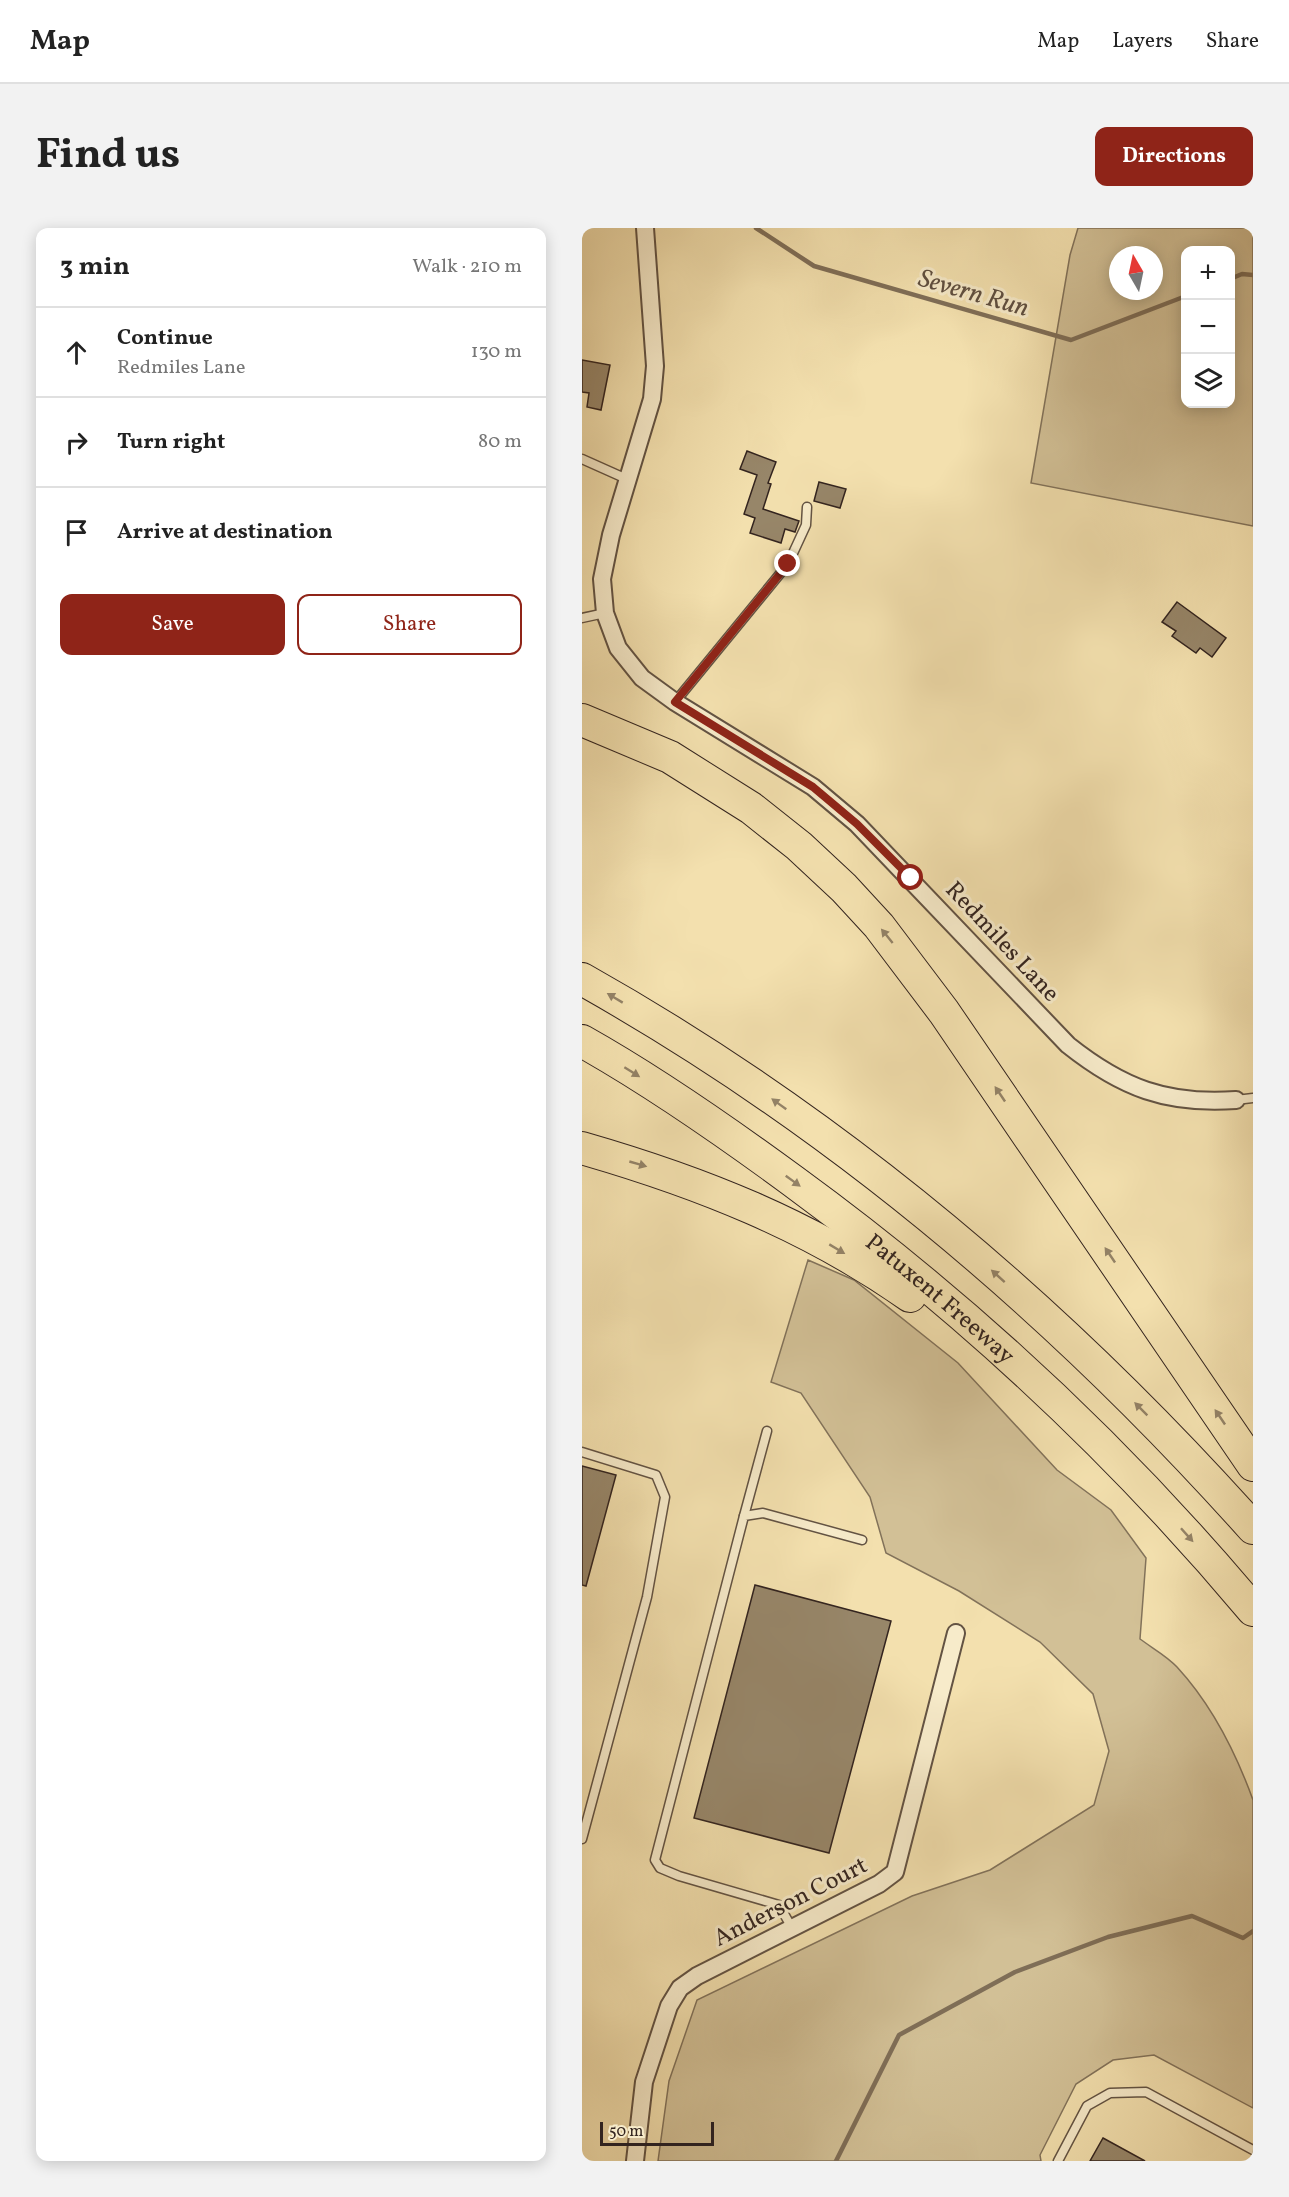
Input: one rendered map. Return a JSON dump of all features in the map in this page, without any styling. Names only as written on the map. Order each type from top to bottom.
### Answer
[{"type":"highway","points":[[582,720],[630,738],[670,757],[751,808],[844,888],[879,926],[944,1012],[1253,1465]]},
{"type":"highway","points":[[582,727],[630,738]]},
{"type":"highway","points":[[582,979],[697,1048],[776,1101],[875,1174],[978,1257],[1124,1392],[1199,1467],[1253,1528]]},
{"type":"highway","name":"Patuxent Freeway","points":[[582,1041],[746,1147],[841,1216],[949,1303],[1092,1434],[1161,1506],[1253,1610]]},
{"type":"highway","points":[[582,1148],[689,1181],[767,1212],[818,1237],[878,1273],[938,1316],[1088,1440],[1161,1506]]},
{"type":"street","name":"Redmiles Lane","points":[[645,228],[655,366],[652,399],[605,557],[602,579],[605,613],[610,633],[629,664],[642,678],[675,702],[813,787],[857,824],[1068,1045],[1088,1061],[1111,1077],[1152,1093],[1192,1101],[1236,1100]]},
{"type":"street","name":"Anderson Court","points":[[635,2161],[644,2082],[669,2006],[680,1988],[697,1976],[879,1884],[895,1872],[956,1633]]},
{"type":"lane","points":[[582,459],[629,480]]},
{"type":"lane","points":[[675,702],[788,564],[806,525],[807,507]]},
{"type":"lane","points":[[582,618],[605,613]]},
{"type":"lane","points":[[1236,1100],[1253,1098]]},
{"type":"lane","points":[[767,1431],[655,1860],[660,1868],[679,1876],[778,1905],[792,1928]]},
{"type":"lane","points":[[582,1452],[656,1475],[665,1497],[647,1597],[582,1839]]},
{"type":"lane","points":[[744,1516],[764,1513],[862,1540]]},
{"type":"lane","points":[[1058,2161],[1087,2106],[1110,2093],[1146,2092],[1253,2150]]},
{"type":"shaded area","points":[[1078,228],[1253,228],[1253,526],[1031,483],[1070,255]]},
{"type":"shaded area","points":[[808,1260],[854,1280],[958,1363],[1057,1470],[1111,1510],[1146,1558],[1140,1639],[1173,1663],[1201,1697],[1231,1747],[1253,1800],[1253,2108],[1154,2055],[1113,2060],[1076,2084],[1040,2155],[1041,2161],[658,2161],[669,2081],[697,2000],[912,1896],[990,1870],[1094,1805],[1109,1751],[1093,1694],[1040,1642],[959,1591],[886,1553],[870,1497],[801,1393],[771,1382]]},
{"type":"building","points":[[582,360],[610,365],[601,410],[587,407],[589,393],[582,392]]},
{"type":"building","points":[[747,451],[776,462],[768,483],[771,484],[763,509],[799,521],[795,532],[785,529],[781,543],[750,533],[755,518],[744,514],[757,475],[740,469]]},
{"type":"building","points":[[819,482],[846,489],[840,508],[814,501]]},
{"type":"building","points":[[1177,602],[1226,638],[1212,657],[1200,648],[1196,653],[1172,636],[1176,631],[1162,622]]},
{"type":"building","points":[[582,1466],[616,1475],[586,1586],[582,1585]]},
{"type":"building","points":[[755,1585],[891,1621],[829,1853],[694,1818]]},
{"type":"building","points":[[1103,2138],[1145,2161],[1090,2161]]},
{"type":"waterway","name":"Severn Run","points":[[756,228],[814,266],[1071,340],[1181,298]]},
{"type":"waterway","name":"Severn Run","points":[[1235,277],[1242,274],[1253,275]]},
{"type":"waterway","points":[[836,2161],[899,2035],[1015,1972],[1108,1937],[1192,1916],[1243,1938],[1253,1931]]},
{"type":"route","points":[[788,564],[675,702],[813,787],[857,824],[911,878]]}]
